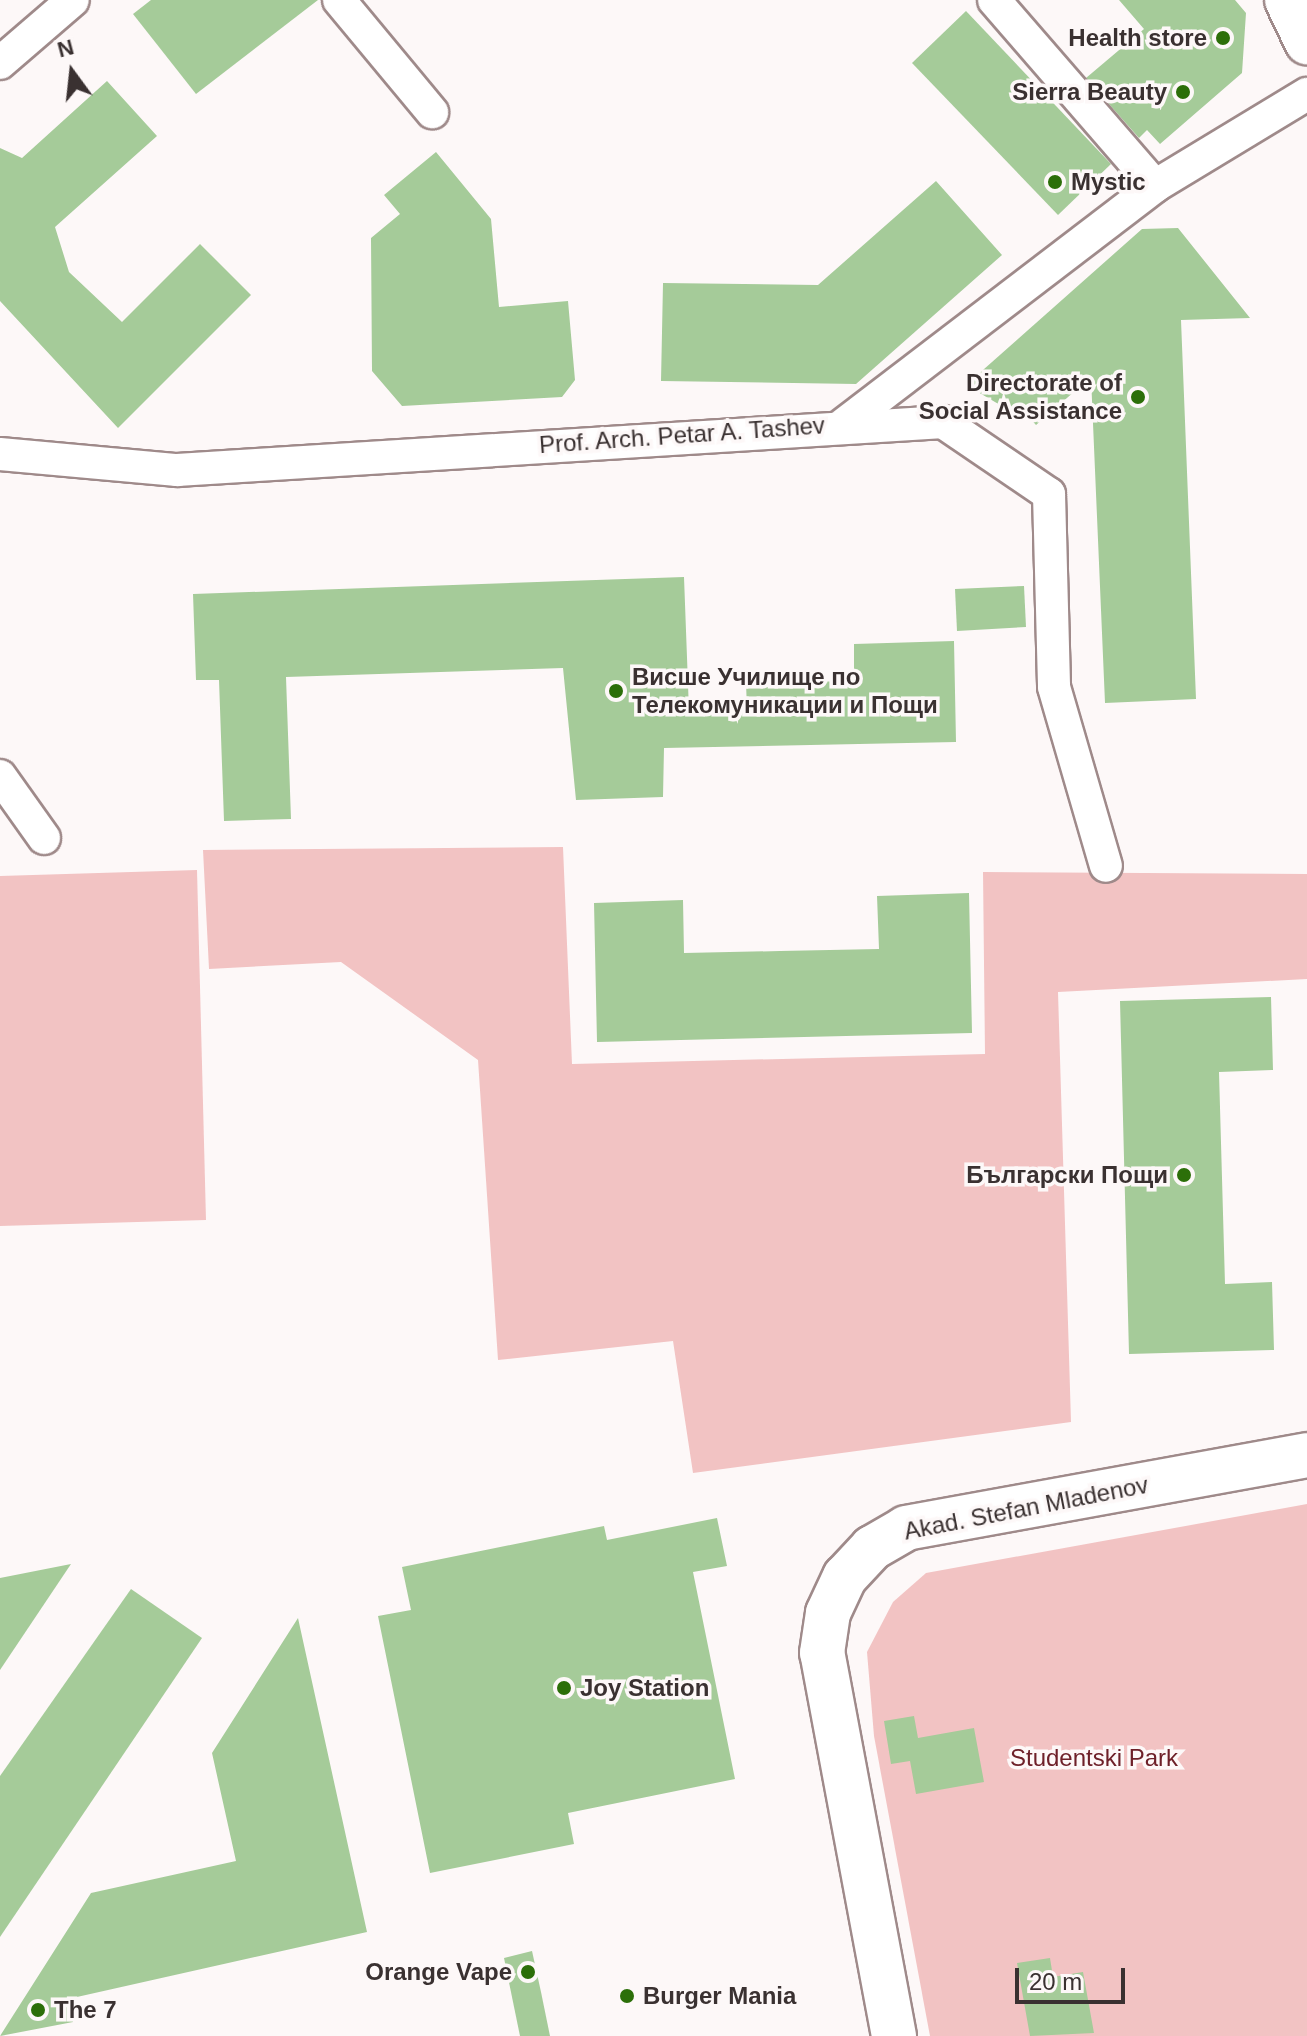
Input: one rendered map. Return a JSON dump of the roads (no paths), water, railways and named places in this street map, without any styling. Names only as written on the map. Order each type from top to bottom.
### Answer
[{"type":"street","points":[[0,63],[73,0]]},
{"type":"street","points":[[339,0],[432,112]]},
{"type":"street","points":[[994,0],[1155,186]]},
{"type":"street","points":[[1287,0],[1307,42]]},
{"type":"street","name":"Prof. Arch. Petar A. Tashev","points":[[0,454],[177,470],[844,424],[1155,186],[1307,94]]},
{"type":"street","points":[[844,424],[943,422],[1049,494],[1054,687],[1106,866]]},
{"type":"street","points":[[0,776],[44,838]]},
{"type":"street","name":"Akad. Stefan Mladenov","points":[[894,2036],[822,1653],[828,1613],[845,1577],[872,1548],[906,1528],[1307,1455]]},
{"type":"place","name":"Health store","points":[[1223,38]]},
{"type":"place","name":"Sierra Beauty","points":[[1183,92]]},
{"type":"place","name":"Mystic","points":[[1055,182]]},
{"type":"place","name":"Directorate of Social Assistance","points":[[1138,397]]},
{"type":"place","name":"Висше Училище по Телекомуникации и Пощи","points":[[616,691]]},
{"type":"place","name":"Български Пощи","points":[[1184,1175]]},
{"type":"place","name":"Joy Station","points":[[564,1688]]},
{"type":"place","name":"Orange Vape","points":[[528,1972]]},
{"type":"place","name":"Burger Mania","points":[[627,1996]]},
{"type":"place","name":"The 7","points":[[38,2010]]},
{"type":"park label","name":"Studentski Park","points":[[1094,1758]]}]
